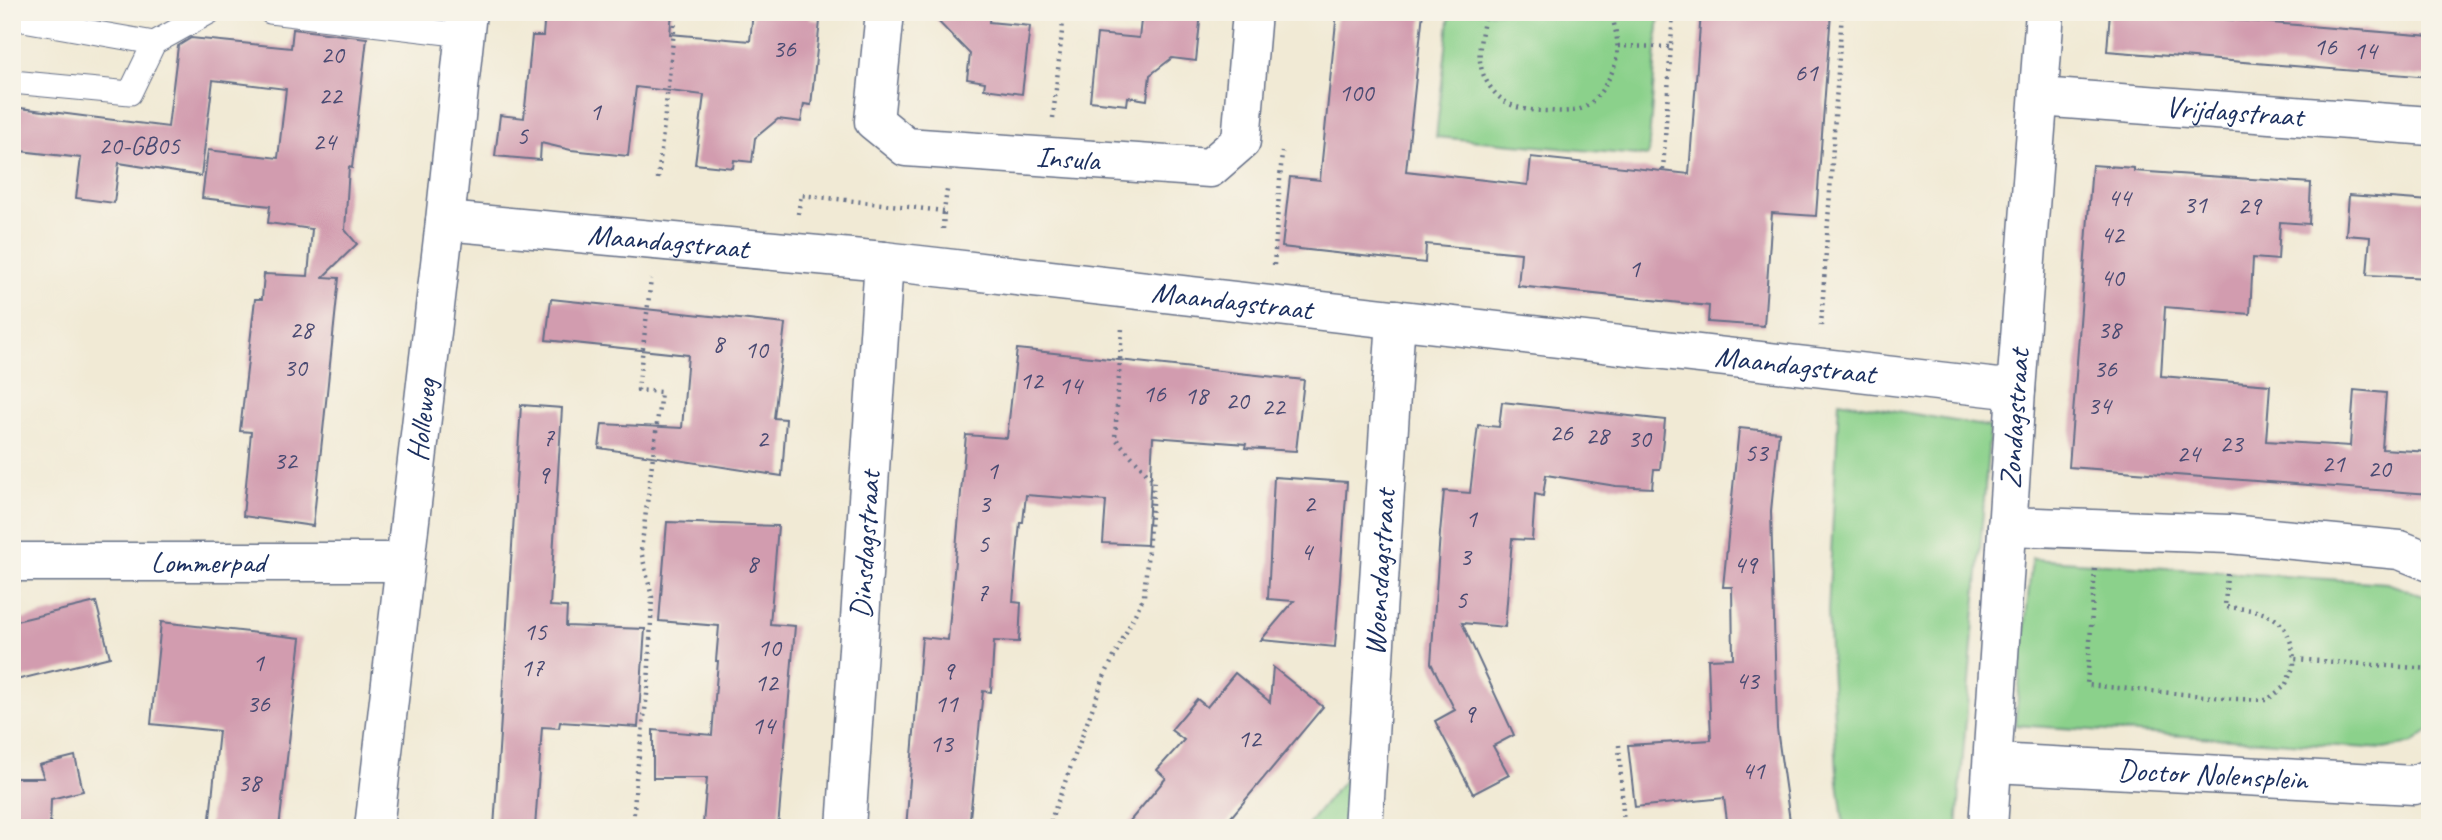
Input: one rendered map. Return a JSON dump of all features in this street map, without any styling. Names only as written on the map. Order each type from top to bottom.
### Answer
[{"type":"street","name":"Insula","points":[[885,12],[874,121],[906,147],[1210,168],[1241,141],[1252,12]]},
{"type":"street","name":"Zondagstraat","points":[[1988,828],[2016,390],[2045,12]]},
{"type":"street","name":"Holleweg","points":[[374,828],[466,24]]},
{"type":"street","name":"Vrijdagstraat","points":[[2039,97],[2430,126]]},
{"type":"street","name":"Maandagstraat","points":[[445,220],[884,261],[2016,390]]},
{"type":"street","name":"Dinsdagstraat","points":[[846,828],[884,261]]},
{"type":"street","name":"Woensdagstraat","points":[[1363,828],[1396,319]]},
{"type":"street","points":[[2007,526],[2229,534],[2400,550],[2430,562]]},
{"type":"street","name":"Lommerpad","points":[[12,562],[404,562]]},
{"type":"street","name":"Doctor Nolensplein","points":[[1994,763],[2414,785],[2430,778]]},
{"type":"lane","points":[[12,82],[130,93],[155,43],[210,12]]},
{"type":"lane","points":[[270,12],[466,24]]},
{"type":"lane","points":[[12,19],[155,43]]},
{"type":"path","points":[[658,179],[676,12]]},
{"type":"path","points":[[1049,157],[1063,12]]},
{"type":"path","points":[[1486,12],[1479,47],[1483,74],[1498,97],[1524,111],[1562,112],[1584,108],[1605,87],[1616,62],[1618,46],[1611,12]]},
{"type":"path","points":[[1663,170],[1673,12]]},
{"type":"path","points":[[1822,309],[1842,12]]},
{"type":"path","points":[[1618,46],[1671,47]]},
{"type":"path","points":[[791,253],[801,195],[944,211],[952,150]]},
{"type":"path","points":[[1277,227],[1279,191]]},
{"type":"path","points":[[633,828],[636,779],[648,687],[652,597],[641,551],[661,392],[638,390],[656,240]]},
{"type":"path","points":[[1048,828],[1104,677],[1144,596],[1154,481],[1115,438],[1125,289]]},
{"type":"path","points":[[2099,530],[2087,685],[2267,700],[2284,686],[2294,666],[2292,645],[2278,620],[2256,609],[2225,607],[2229,534]]},
{"type":"path","points":[[2294,659],[2430,669]]},
{"type":"path","points":[[1619,745],[1624,828]]},
{"type":"green space","points":[[1450,12],[1659,12],[1648,156],[1436,137]]},
{"type":"green space","points":[[1839,401],[1990,427],[1957,828],[1844,828],[1837,773],[1828,612]]},
{"type":"green space","points":[[2032,559],[2387,583],[2429,598],[2430,730],[2413,743],[2384,749],[2015,725]]},
{"type":"green space","points":[[1353,769],[1348,828],[1305,828]]},
{"type":"building","points":[[545,12],[672,12],[670,34],[750,41],[753,12],[809,12],[809,19],[820,21],[811,105],[804,104],[801,122],[778,119],[755,138],[752,162],[734,160],[733,168],[695,164],[704,95],[636,87],[628,156],[571,150],[541,143],[540,160],[495,156],[500,115],[524,118],[532,36],[543,36]]},
{"type":"building","points":[[929,12],[990,12],[989,22],[1030,26],[1022,94],[984,89],[985,82],[967,79],[970,54]]},
{"type":"building","points":[[1142,12],[1201,12],[1196,61],[1172,58],[1150,75],[1147,100],[1128,97],[1127,105],[1090,101],[1097,34],[1139,38]]},
{"type":"building","points":[[1337,12],[1423,12],[1406,171],[1528,185],[1531,157],[1689,174],[1701,12],[1831,12],[1816,216],[1772,213],[1764,326],[1708,322],[1709,306],[1518,286],[1521,253],[1426,244],[1425,263],[1282,247],[1290,177],[1320,180]]},
{"type":"building","points":[[2110,12],[2430,36],[2430,77],[2107,51]]},
{"type":"building","points":[[293,29],[367,38],[352,168],[349,167],[345,230],[357,244],[323,277],[339,278],[313,526],[243,516],[251,432],[240,431],[255,299],[262,299],[264,274],[308,276],[312,229],[268,223],[270,206],[202,198],[208,150],[278,158],[286,89],[213,80],[201,176],[119,163],[114,203],[76,198],[81,158],[12,150],[12,107],[168,127],[178,46],[191,38],[291,48]]},
{"type":"building","points":[[2092,165],[2134,168],[2134,171],[2311,183],[2309,224],[2280,222],[2278,260],[2253,258],[2250,314],[2165,307],[2161,376],[2270,385],[2266,441],[2350,446],[2354,390],[2386,393],[2382,449],[2430,452],[2430,494],[2069,467]]},
{"type":"building","points":[[2349,195],[2430,201],[2430,278],[2367,275],[2370,237],[2346,235]]},
{"type":"building","points":[[551,299],[785,324],[774,418],[786,419],[782,476],[599,448],[602,424],[682,428],[688,355],[546,340]]},
{"type":"building","points":[[1017,349],[1304,380],[1296,451],[1153,437],[1147,545],[1103,543],[1106,501],[1026,495],[1023,522],[1020,522],[1013,602],[1021,603],[1019,642],[994,641],[991,692],[983,691],[969,828],[906,828],[922,637],[948,640],[966,435],[1007,438]]},
{"type":"building","points":[[1502,402],[1665,420],[1660,469],[1654,469],[1652,488],[1616,486],[1546,475],[1543,496],[1535,494],[1532,540],[1512,539],[1505,627],[1462,623],[1514,735],[1493,746],[1509,775],[1473,794],[1435,721],[1455,710],[1431,663],[1440,533],[1444,491],[1470,493],[1478,425],[1499,427]]},
{"type":"building","points":[[521,405],[562,408],[550,606],[567,607],[566,626],[645,629],[638,727],[560,722],[559,728],[542,727],[535,828],[494,828]]},
{"type":"building","points":[[1739,428],[1779,432],[1771,511],[1777,729],[1791,828],[1728,828],[1724,798],[1635,807],[1628,745],[1711,740],[1708,659],[1733,658],[1732,587],[1723,587]]},
{"type":"building","points":[[1274,477],[1347,482],[1335,647],[1261,640],[1294,601],[1268,599]]},
{"type":"building","points":[[667,522],[778,526],[770,624],[795,626],[778,828],[703,824],[707,778],[653,778],[653,730],[712,735],[718,661],[719,626],[659,621]]},
{"type":"building","points":[[96,602],[110,657],[12,681],[12,622]]},
{"type":"building","points":[[161,622],[301,638],[279,828],[209,828],[219,731],[151,724]]},
{"type":"building","points":[[1273,667],[1323,707],[1222,828],[1124,828],[1166,778],[1157,770],[1184,740],[1171,730],[1197,699],[1207,707],[1235,673],[1270,702]]},
{"type":"building","points":[[75,756],[83,791],[51,799],[50,828],[12,828],[12,778],[44,778],[39,765]]}]
